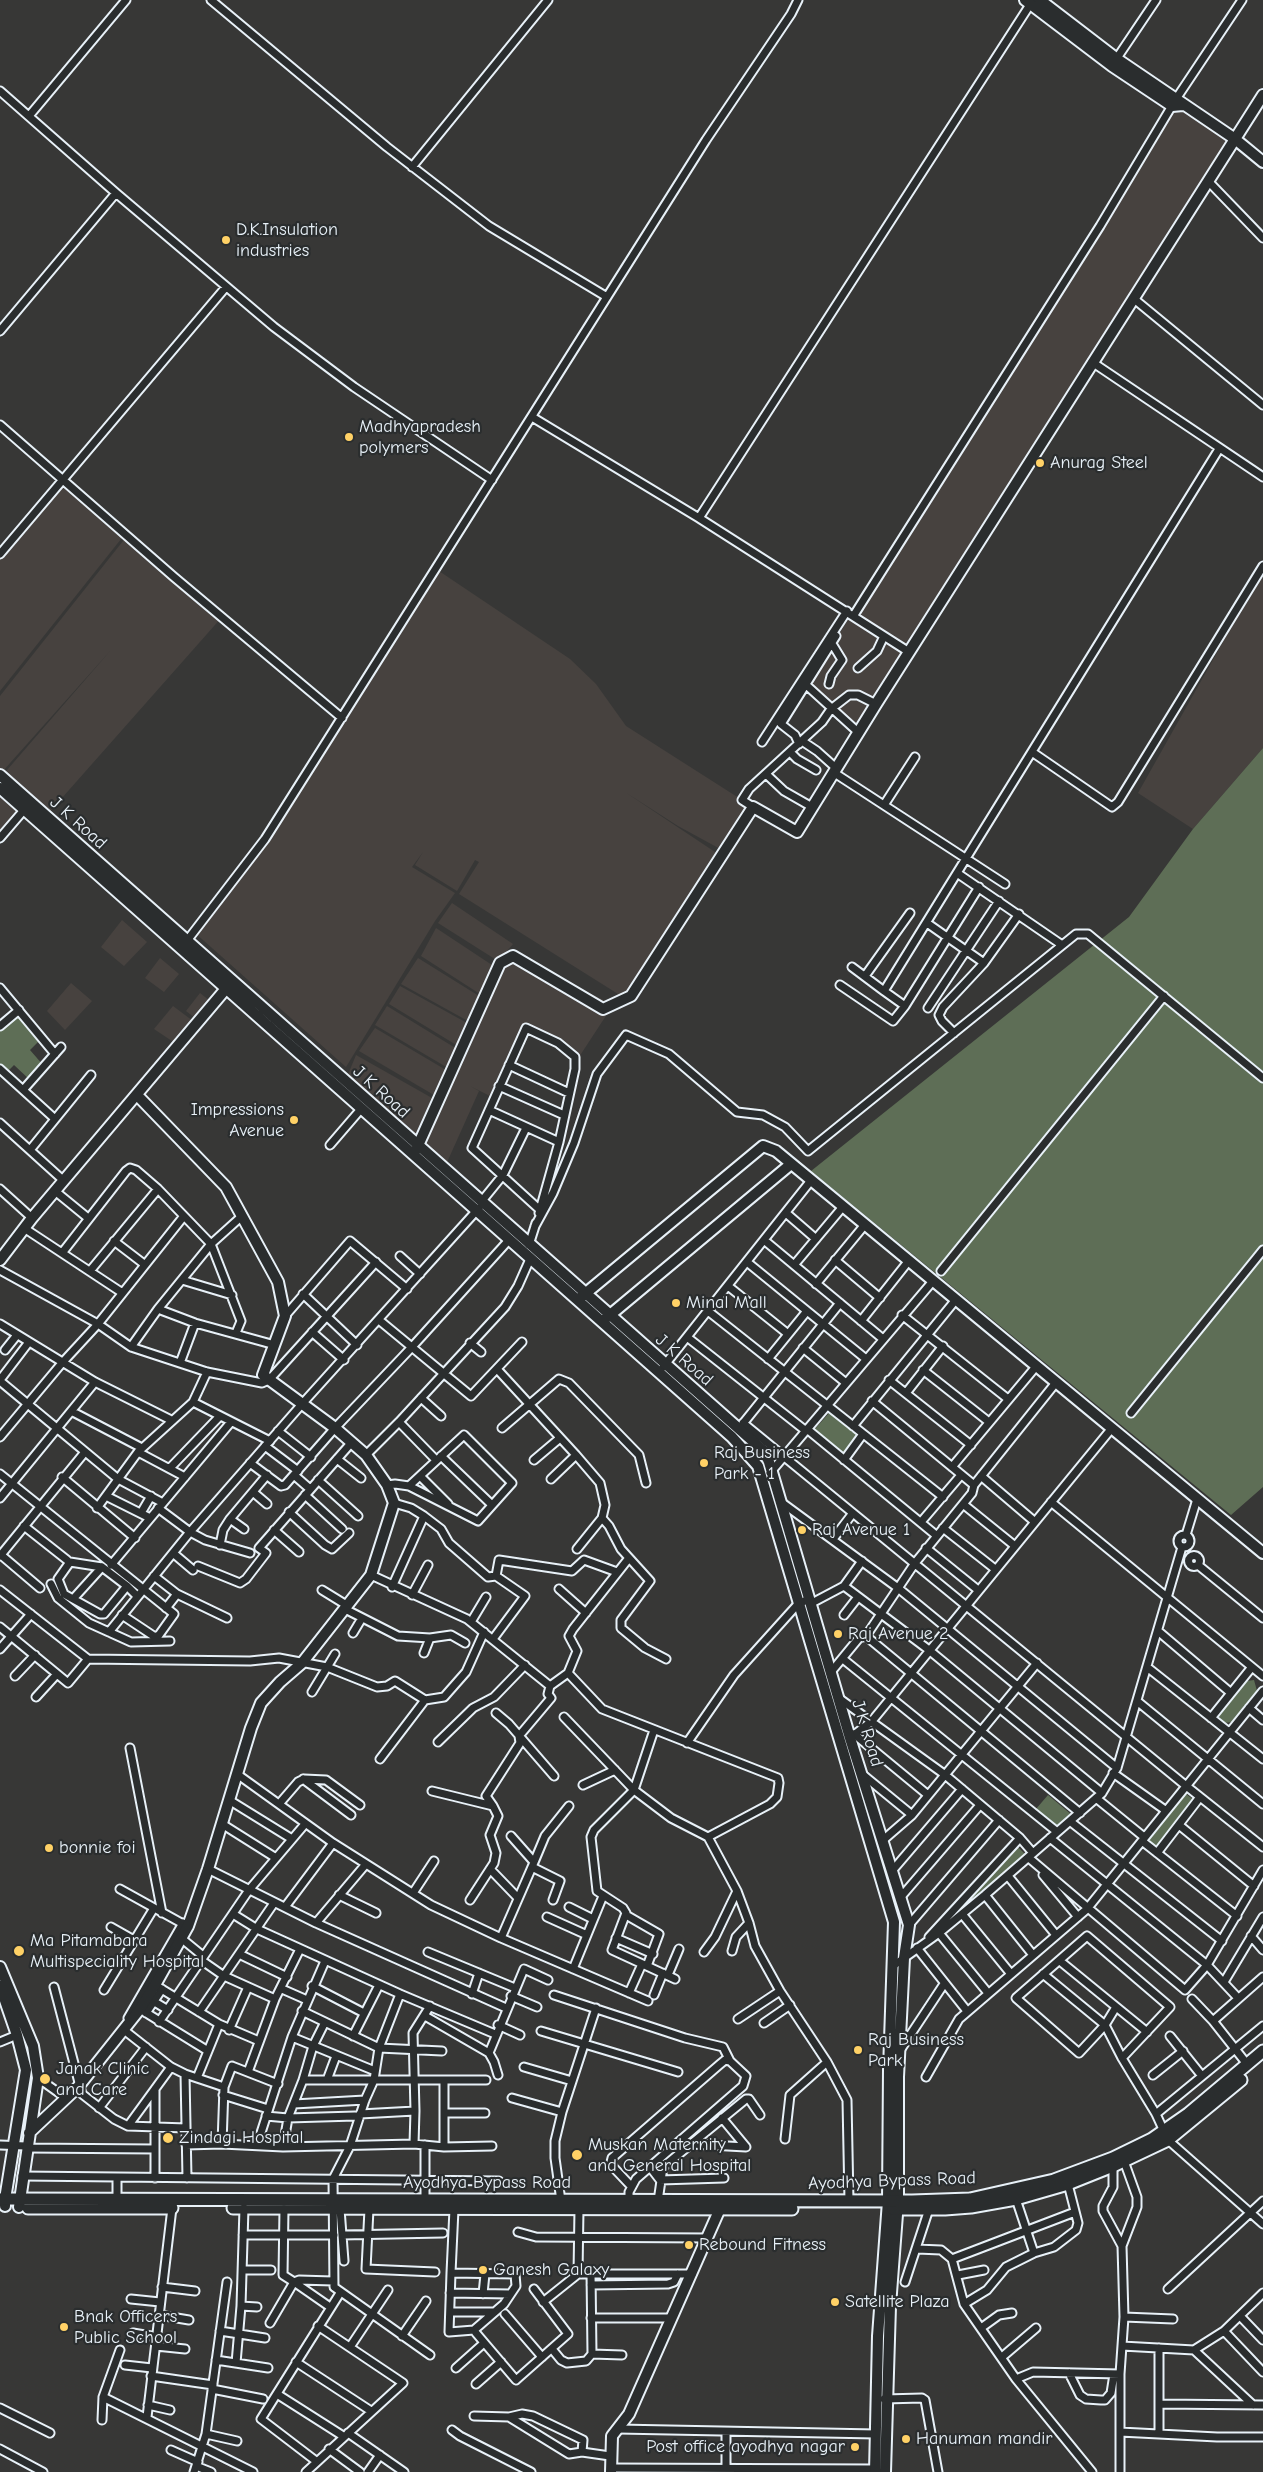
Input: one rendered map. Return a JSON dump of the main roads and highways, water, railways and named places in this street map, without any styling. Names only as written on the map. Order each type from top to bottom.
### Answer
[{"type":"main road","name":"Ayodhya Bypass Road","points":[[104,2204],[117,2201],[336,2206],[561,2201],[658,2201],[722,2205],[893,2205],[970,2199],[1054,2180],[1113,2158],[1152,2139],[1165,2135],[1263,2051]]},
{"type":"main road","name":"Ayodhya Bypass Road","points":[[2,2203],[284,2209],[336,2206],[369,2209],[425,2205],[454,2209],[579,2209],[850,2202],[929,2210],[971,2207],[1016,2199],[1068,2184],[1119,2163],[1165,2135],[1263,2061]]},
{"type":"place","name":"D.K.Insulation industries","points":[[226,240]]},
{"type":"place","name":"Madhyapradesh polymers","points":[[349,437]]},
{"type":"place","name":"Anurag Steel","points":[[1040,463]]},
{"type":"place","name":"Impressions Avenue","points":[[294,1120]]},
{"type":"place","name":"Minal Mall","points":[[676,1303]]},
{"type":"place","name":"Raj Business Park - 1","points":[[704,1463]]},
{"type":"place","name":"Raj Avenue 1","points":[[802,1530]]},
{"type":"place","name":"Raj Avenue 2","points":[[838,1634]]},
{"type":"place","name":"bonnie foi","points":[[49,1848]]},
{"type":"place","name":"Ma Pitamabara Multispeciality Hospital","points":[[19,1951]]},
{"type":"place","name":"Raj Business Park","points":[[858,2050]]},
{"type":"place","name":"Janak Clinic and Care","points":[[45,2079]]},
{"type":"place","name":"Zindagi Hospital","points":[[168,2138]]},
{"type":"place","name":"Muskan Maternity and General Hospital","points":[[577,2155]]},
{"type":"place","name":"Rebound Fitness","points":[[689,2245]]},
{"type":"place","name":"Ganesh Galaxy","points":[[483,2270]]},
{"type":"place","name":"Satellite Plaza","points":[[835,2302]]},
{"type":"place","name":"Bnak Officers Public School","points":[[64,2327]]},
{"type":"place","name":"Hanuman mandir","points":[[906,2439]]},
{"type":"place","name":"Post office ayodhya nagar","points":[[855,2447]]}]
